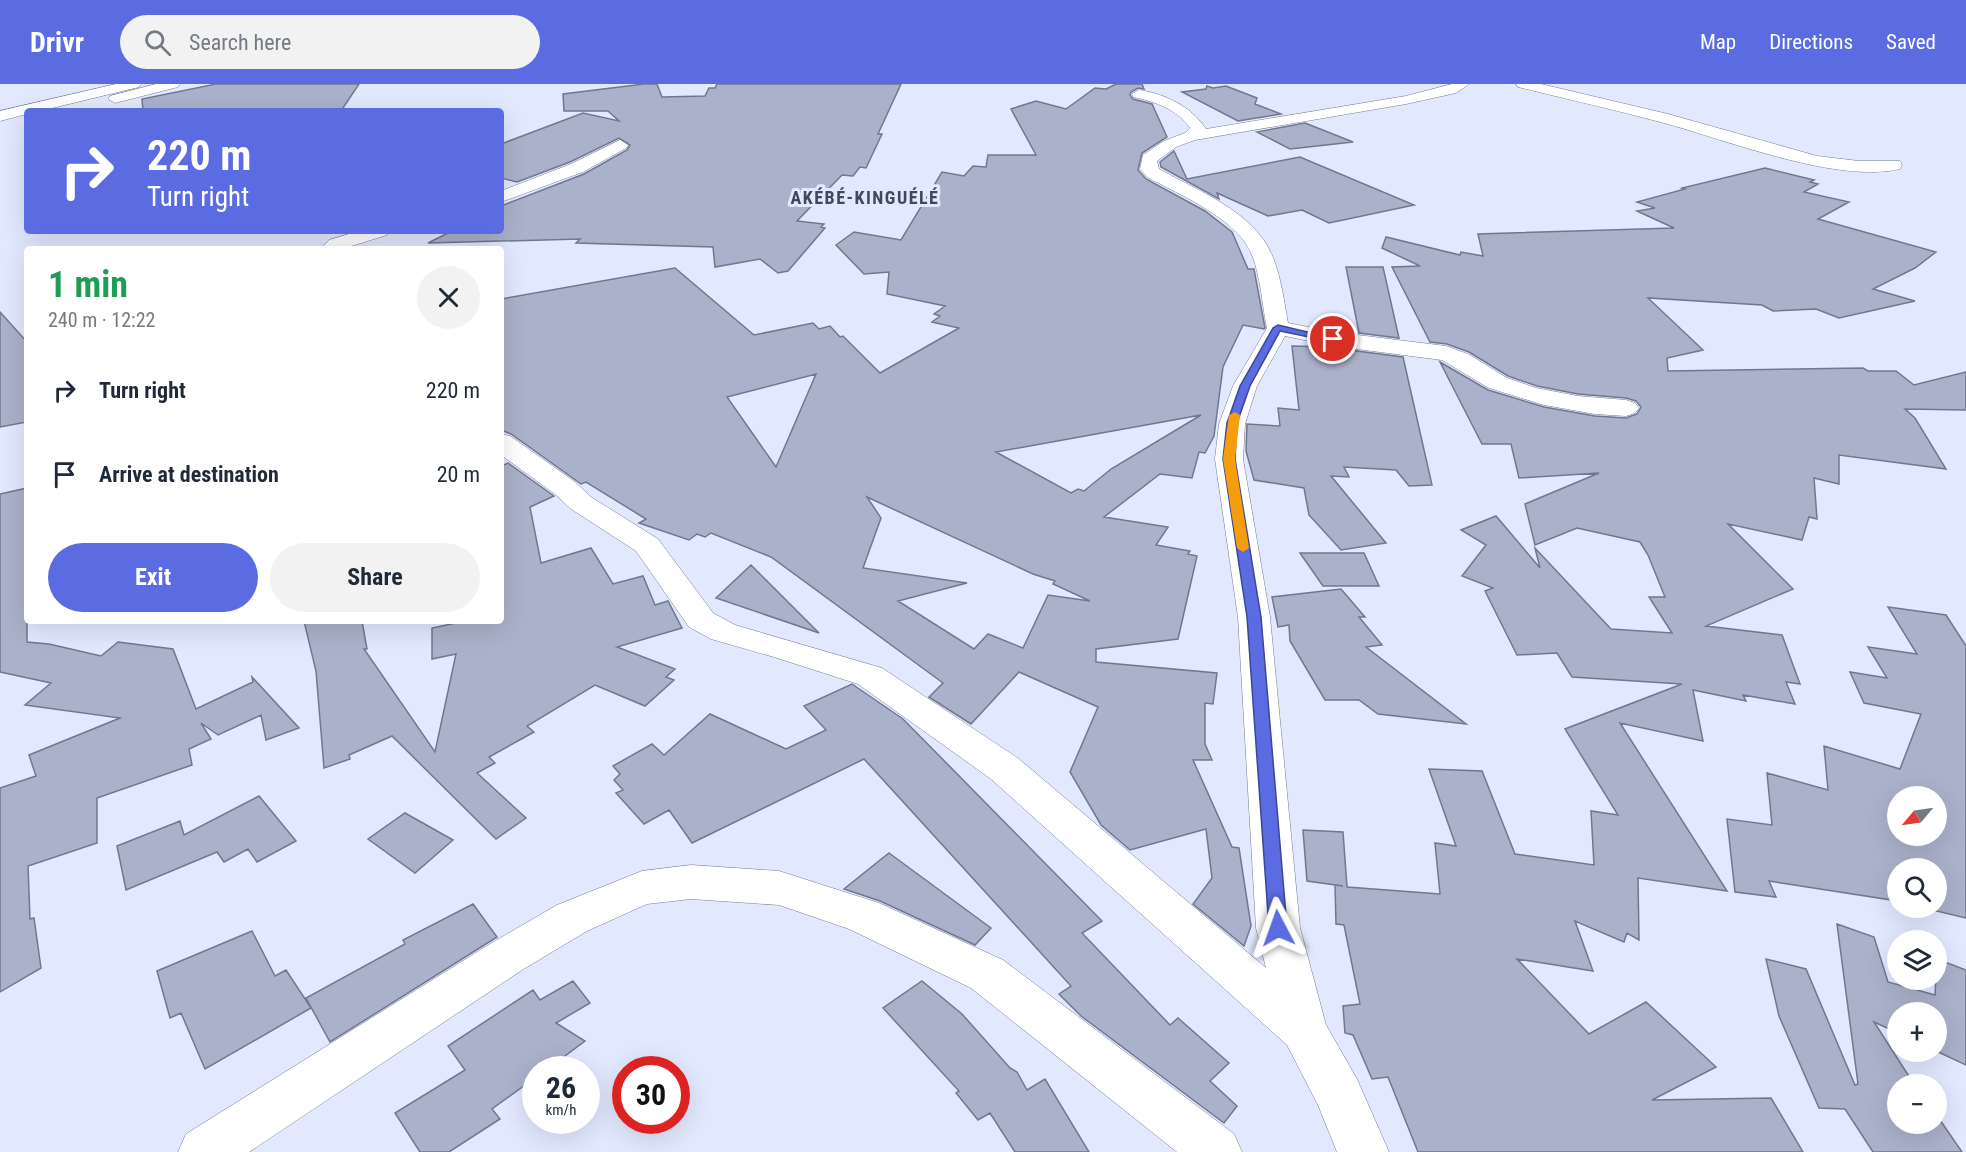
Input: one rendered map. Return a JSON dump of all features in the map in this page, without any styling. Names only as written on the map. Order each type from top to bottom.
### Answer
[{"type":"main road","points":[[34,108],[134,84]]},
{"type":"main road","points":[[79,108],[173,84]]},
{"type":"main road","points":[[1363,1152],[1339,1095],[1304,1030],[1278,928],[1254,617],[1229,459],[1232,423],[1245,386],[1278,328],[1262,254],[1244,229],[1231,217],[1163,180],[1149,169],[1149,159],[1159,151],[1191,136],[1422,96],[1451,90],[1462,84]]},
{"type":"main road","points":[[1523,84],[1646,113],[1816,161],[1859,166],[1894,165]]},
{"type":"main road","points":[[1139,94],[1159,98],[1193,120],[1198,129],[1191,136]]},
{"type":"main road","points":[[0,116],[24,110]]},
{"type":"main road","points":[[0,128],[24,122]]},
{"type":"main road","points":[[504,196],[573,171],[597,160],[620,145]]},
{"type":"main road","points":[[334,246],[370,234]]},
{"type":"main road","points":[[1278,328],[1333,339],[1446,353],[1458,357],[1481,373],[1510,388],[1581,405],[1626,408]]},
{"type":"main road","points":[[504,444],[565,488],[581,503],[647,544],[701,620],[723,632],[870,676],[1005,769],[1304,1030]]},
{"type":"main road","points":[[204,1152],[506,957],[572,918],[642,888],[691,882],[779,888],[864,916],[987,974],[1216,1152]]},
{"type":"building","points":[[216,84],[359,84],[343,108],[143,108],[142,99]]},
{"type":"building","points":[[644,84],[657,84],[662,97],[705,96],[709,88],[715,88],[717,84],[901,84],[878,134],[882,134],[866,168],[860,167],[853,176],[842,175],[797,221],[824,224],[821,227],[825,228],[788,271],[778,273],[760,259],[715,267],[713,247],[576,243],[580,239],[428,243],[446,234],[504,234],[504,205],[584,174],[627,150],[630,145],[619,138],[570,162],[517,182],[504,179],[504,143],[583,113],[619,121],[608,111],[564,111],[563,94]]},
{"type":"building","points":[[1116,84],[1142,84],[1144,89],[1138,88],[1130,95],[1133,99],[1152,104],[1167,137],[1142,153],[1138,170],[1146,179],[1205,211],[1232,232],[1248,269],[1254,269],[1265,328],[1243,325],[1223,367],[1214,436],[1205,453],[1199,452],[1192,478],[1160,474],[1104,517],[1168,527],[1156,545],[1190,551],[1188,554],[1197,556],[1178,639],[1096,649],[1096,662],[1217,673],[1213,704],[1205,703],[1205,744],[1212,760],[1193,760],[1232,847],[1239,848],[1251,926],[1244,946],[1193,904],[1212,878],[1206,829],[1130,850],[1101,825],[1070,772],[1098,707],[1019,672],[971,724],[929,697],[943,683],[771,557],[711,533],[705,537],[697,534],[689,540],[639,523],[646,519],[586,482],[581,484],[504,431],[504,298],[675,268],[754,335],[813,323],[819,329],[830,326],[880,373],[959,328],[932,322],[940,316],[934,314],[945,306],[887,294],[889,272],[864,274],[836,245],[854,232],[901,240],[942,172],[964,176],[973,166],[986,167],[988,155],[1036,155],[1011,109],[1036,101],[1066,109],[1095,88],[1106,89]],"holes":[[[816,374],[776,467],[727,397]],[[1201,415],[1111,469],[1084,491],[1078,489],[1071,493],[996,452]],[[867,497],[1033,574],[1055,581],[1053,584],[1090,601],[1048,595],[1023,648],[988,634],[974,649],[898,601],[967,583],[863,568],[881,518]]]},
{"type":"building","points":[[1207,86],[1213,88],[1226,86],[1257,98],[1255,104],[1281,114],[1238,121],[1182,92],[1206,89]]},
{"type":"building","points":[[1305,123],[1353,142],[1290,149],[1257,132]]},
{"type":"building","points":[[1174,151],[1187,179],[1300,157],[1414,205],[1329,223],[1302,210],[1268,216],[1217,193],[1219,199],[1161,167],[1160,162]]},
{"type":"building","points":[[1765,168],[1814,180],[1810,182],[1818,184],[1804,192],[1849,202],[1818,219],[1936,252],[1915,268],[1873,289],[1915,301],[1839,318],[1816,309],[1773,311],[1762,305],[1648,298],[1703,350],[1667,358],[1668,371],[1863,368],[1868,371],[1896,371],[1914,385],[1966,372],[1966,410],[1905,409],[1915,418],[1946,469],[1839,455],[1839,484],[1814,478],[1817,519],[1809,517],[1802,540],[1728,524],[1793,589],[1706,626],[1782,635],[1800,684],[1786,682],[1795,704],[1743,695],[1746,701],[1693,690],[1703,741],[1620,723],[1727,891],[1638,878],[1639,940],[1627,933],[1624,942],[1575,921],[1593,971],[1517,959],[1589,1034],[1646,1002],[1716,1067],[1652,1100],[1771,1098],[1803,1152],[1418,1152],[1388,1077],[1372,1079],[1353,1035],[1345,1033],[1343,1006],[1360,1004],[1344,925],[1336,924],[1335,885],[1343,886],[1307,881],[1303,830],[1343,832],[1347,887],[1440,894],[1435,843],[1456,846],[1429,769],[1482,771],[1515,854],[1594,865],[1591,811],[1618,815],[1565,729],[1682,684],[1572,677],[1557,653],[1517,655],[1485,591],[1493,588],[1462,576],[1486,545],[1461,530],[1496,516],[1540,568],[1535,548],[1611,629],[1672,633],[1649,597],[1665,597],[1648,555],[1640,542],[1577,528],[1535,545],[1525,504],[1599,473],[1519,478],[1511,444],[1482,444],[1440,362],[1488,390],[1544,407],[1595,416],[1626,418],[1637,414],[1641,407],[1636,401],[1626,398],[1578,394],[1537,386],[1508,376],[1469,352],[1447,344],[1430,342],[1392,267],[1420,266],[1382,248],[1386,237],[1460,255],[1461,252],[1483,256],[1478,234],[1674,228],[1637,211],[1655,208],[1637,202],[1685,189],[1682,188]]},
{"type":"building","points":[[1346,267],[1383,267],[1399,338],[1359,333]]},
{"type":"building","points":[[0,312],[24,339],[24,423],[0,427]]},
{"type":"building","points":[[1292,346],[1326,347],[1403,357],[1432,485],[1409,486],[1396,470],[1344,467],[1349,477],[1331,476],[1386,543],[1341,550],[1309,515],[1304,488],[1254,480],[1246,451],[1247,424],[1280,426],[1278,408],[1299,410]]},
{"type":"building","points":[[508,463],[554,496],[530,507],[541,563],[591,548],[613,584],[643,576],[655,605],[668,601],[682,628],[617,647],[675,669],[666,677],[674,680],[645,706],[595,685],[527,726],[534,732],[489,757],[495,763],[477,773],[526,818],[496,839],[392,736],[349,755],[350,759],[324,768],[316,671],[305,624],[363,624],[367,649],[364,649],[435,752],[456,654],[432,659],[432,628],[451,624],[504,624],[504,465]]},
{"type":"building","points":[[24,489],[24,624],[27,624],[27,642],[49,644],[101,656],[118,642],[173,649],[196,709],[253,682],[252,677],[299,728],[266,740],[261,715],[218,735],[201,723],[211,739],[189,749],[192,765],[97,798],[97,843],[28,866],[30,919],[34,918],[41,968],[0,992],[0,788],[36,776],[29,755],[120,718],[25,705],[51,683],[0,672],[0,494]]},
{"type":"building","points":[[1300,553],[1364,553],[1379,586],[1323,586]]},
{"type":"building","points":[[751,565],[819,633],[716,598]]},
{"type":"building","points":[[1341,589],[1365,617],[1359,617],[1382,645],[1366,647],[1466,724],[1378,714],[1359,700],[1325,700],[1290,641],[1289,625],[1278,627],[1272,597]]},
{"type":"building","points":[[1888,607],[1946,615],[1966,646],[1966,918],[1947,913],[1947,858],[1887,858],[1887,899],[1769,881],[1776,897],[1735,892],[1727,819],[1772,825],[1767,773],[1828,790],[1824,746],[1900,769],[1921,714],[1864,703],[1850,672],[1887,678],[1868,647],[1917,654]]},
{"type":"building","points":[[852,684],[903,719],[1102,921],[1082,933],[1170,1025],[1178,1018],[1229,1063],[1210,1081],[1237,1106],[1224,1123],[1081,1016],[1059,994],[1071,986],[864,759],[692,843],[669,810],[644,824],[616,793],[623,790],[614,780],[620,774],[613,766],[652,744],[664,755],[710,714],[786,749],[826,730],[804,706]]},
{"type":"building","points":[[259,796],[296,841],[257,862],[248,849],[224,862],[217,852],[126,890],[117,846],[180,821],[184,835]]},
{"type":"building","points":[[405,813],[453,840],[415,873],[368,839]]},
{"type":"building","points":[[889,853],[991,928],[975,945],[880,901],[844,889]]},
{"type":"building","points":[[473,904],[497,937],[330,1042],[306,998],[405,944],[403,940]]},
{"type":"building","points":[[1837,924],[1874,937],[1887,979],[1887,990],[1917,990],[1935,995],[1935,990],[1947,990],[1947,963],[1966,970],[1966,1065],[1947,1056],[1947,1002],[1887,1002],[1887,1028],[1874,1022],[1887,1042],[1887,1062],[1900,1062],[1908,1074],[1887,1074],[1887,1134],[1947,1134],[1947,1130],[1962,1152],[1873,1152],[1845,1109],[1819,1108],[1779,1016],[1766,959],[1806,969],[1855,1085],[1858,1084]]},
{"type":"building","points":[[252,931],[275,976],[286,970],[311,1008],[205,1069],[181,1013],[170,1018],[157,971]]},
{"type":"building","points":[[573,981],[590,1003],[556,1023],[585,1041],[565,1056],[522,1056],[522,1087],[492,1109],[500,1119],[449,1152],[420,1152],[395,1113],[465,1070],[448,1046],[533,990],[540,1000]]},
{"type":"building","points":[[922,981],[962,1014],[1010,1068],[1017,1072],[1027,1090],[1045,1079],[1089,1152],[1015,1152],[990,1113],[978,1120],[956,1093],[959,1091],[883,1008]]},
{"type":"slow traffic","points":[[1235,415],[1232,423],[1229,459],[1243,548]]},
{"type":"district","name":"AKÉBÉ-KINGUÉLÉ","points":[[865,197]]},
{"type":"route","points":[[1278,928],[1254,617],[1229,459],[1232,423],[1245,386],[1278,328],[1333,339]]}]
